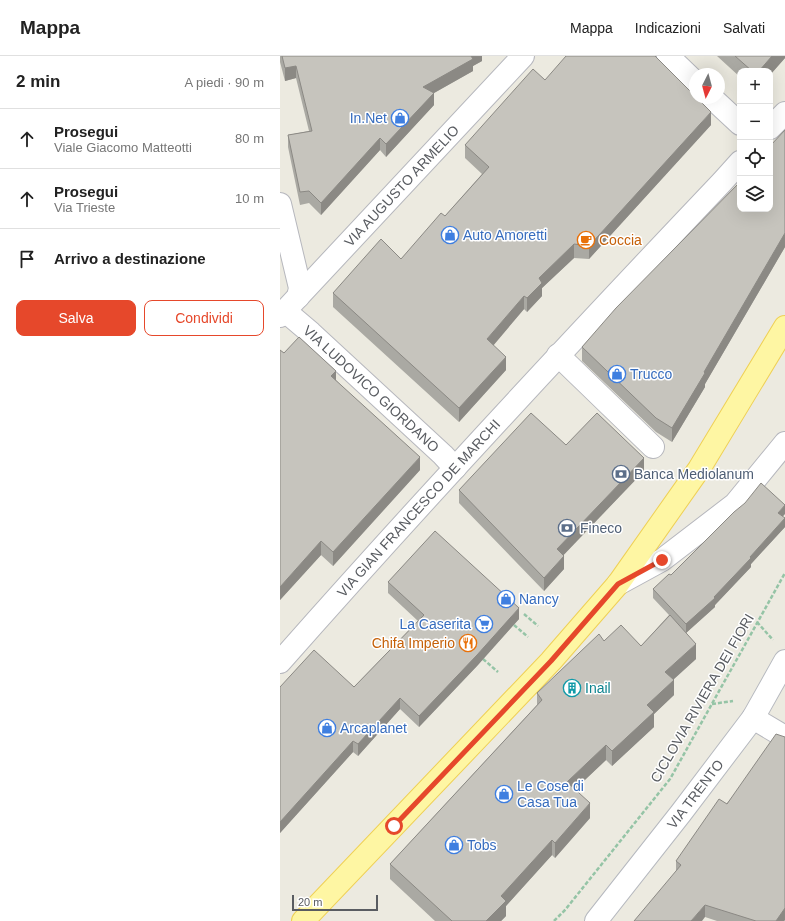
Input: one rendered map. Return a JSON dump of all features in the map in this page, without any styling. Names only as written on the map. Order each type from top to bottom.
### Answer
[{"type":"main road","points":[[303,921],[551,661],[618,584],[699,469],[785,327]]},
{"type":"street","name":"VIA AUGUSTO ARMELIO","points":[[288,308],[523,56]]},
{"type":"street","points":[[668,56],[689,76]]},
{"type":"street","points":[[718,104],[737,121]]},
{"type":"street","points":[[773,125],[785,113]]},
{"type":"street","name":"VIA GIAN FRANCESCO DE MARCHI","points":[[280,662],[558,355],[737,165]]},
{"type":"street","points":[[280,204],[300,288],[288,308]]},
{"type":"street","name":"VIA LUDOVICO GIORDANO","points":[[288,308],[311,333],[443,455],[455,468]]},
{"type":"street","points":[[558,355],[653,447]]},
{"type":"street","points":[[618,584],[662,560],[735,504],[785,443]]},
{"type":"street","name":"VIA TRENTO","points":[[596,921],[753,718],[785,661]]},
{"type":"street","points":[[753,718],[785,737]]},
{"type":"path","name":"CICLOVIA RIVIERA DEI FIORI","points":[[554,921],[565,910],[670,779],[785,573]]},
{"type":"path","points":[[524,614],[538,626]]},
{"type":"path","points":[[757,622],[774,642]]},
{"type":"path","points":[[514,625],[528,637]]},
{"type":"path","points":[[484,659],[498,672]]},
{"type":"path","points":[[711,704],[739,700]]},
{"type":"building","points":[[282,56],[471,56],[473,59],[423,87],[434,93],[386,144],[380,138],[321,203],[309,191],[300,192],[288,135],[312,131],[296,66],[285,68]]},
{"type":"building","points":[[566,56],[655,56],[689,90],[689,104],[703,104],[711,112],[589,246],[574,244],[539,278],[542,283],[527,298],[524,296],[487,339],[506,357],[459,408],[333,293],[381,239],[401,259],[441,213],[445,216],[489,167],[465,145],[533,69],[545,80]]},
{"type":"building","points":[[735,56],[772,56],[762,68],[749,68]]},
{"type":"building","points":[[785,130],[785,233],[672,428],[656,418],[582,347],[616,308],[737,185],[737,212],[773,212],[773,143]]},
{"type":"building","points":[[299,337],[336,371],[331,376],[420,457],[333,552],[321,541],[280,587],[280,350],[284,353]]},
{"type":"building","points":[[531,413],[566,445],[597,413],[644,458],[557,549],[564,556],[544,578],[459,490]]},
{"type":"building","points":[[761,483],[785,505],[778,513],[785,518],[750,557],[751,558],[714,597],[715,598],[686,624],[653,589],[669,574],[671,575],[734,512],[745,503]]},
{"type":"building","points":[[435,531],[519,608],[419,716],[400,698],[358,744],[353,741],[280,822],[280,687],[314,650],[354,687],[424,615],[388,582]]},
{"type":"building","points":[[670,615],[696,644],[665,672],[674,680],[647,705],[654,712],[612,751],[606,745],[567,782],[590,803],[555,843],[552,840],[501,896],[506,901],[486,921],[452,921],[390,864],[542,700],[537,693],[599,634],[604,641],[621,625],[641,646]]},
{"type":"building","points":[[776,734],[785,737],[785,908],[776,921],[756,921],[705,905],[691,921],[634,921],[681,865],[676,861],[719,799],[727,804]]},
{"type":"place","name":"In.Net","points":[[400,118]]},
{"type":"place","name":"Auto Amoretti","points":[[450,235]]},
{"type":"place","name":"Coccia","points":[[586,240]]},
{"type":"place","name":"Trucco","points":[[617,374]]},
{"type":"place","name":"Banca Mediolanum","points":[[621,474]]},
{"type":"place","name":"Fineco","points":[[567,528]]},
{"type":"place","name":"Nancy","points":[[506,599]]},
{"type":"place","name":"La Caserita","points":[[484,624]]},
{"type":"place","name":"Chifa Imperio","points":[[468,643]]},
{"type":"place","name":"Inail","points":[[572,688]]},
{"type":"place","name":"Arcaplanet","points":[[327,728]]},
{"type":"place","name":"Le Cose di Casa Tua","points":[[504,794]]},
{"type":"place","name":"Tobs","points":[[454,845]]},
{"type":"route","points":[[394,826],[551,661],[618,584],[662,560]]}]
